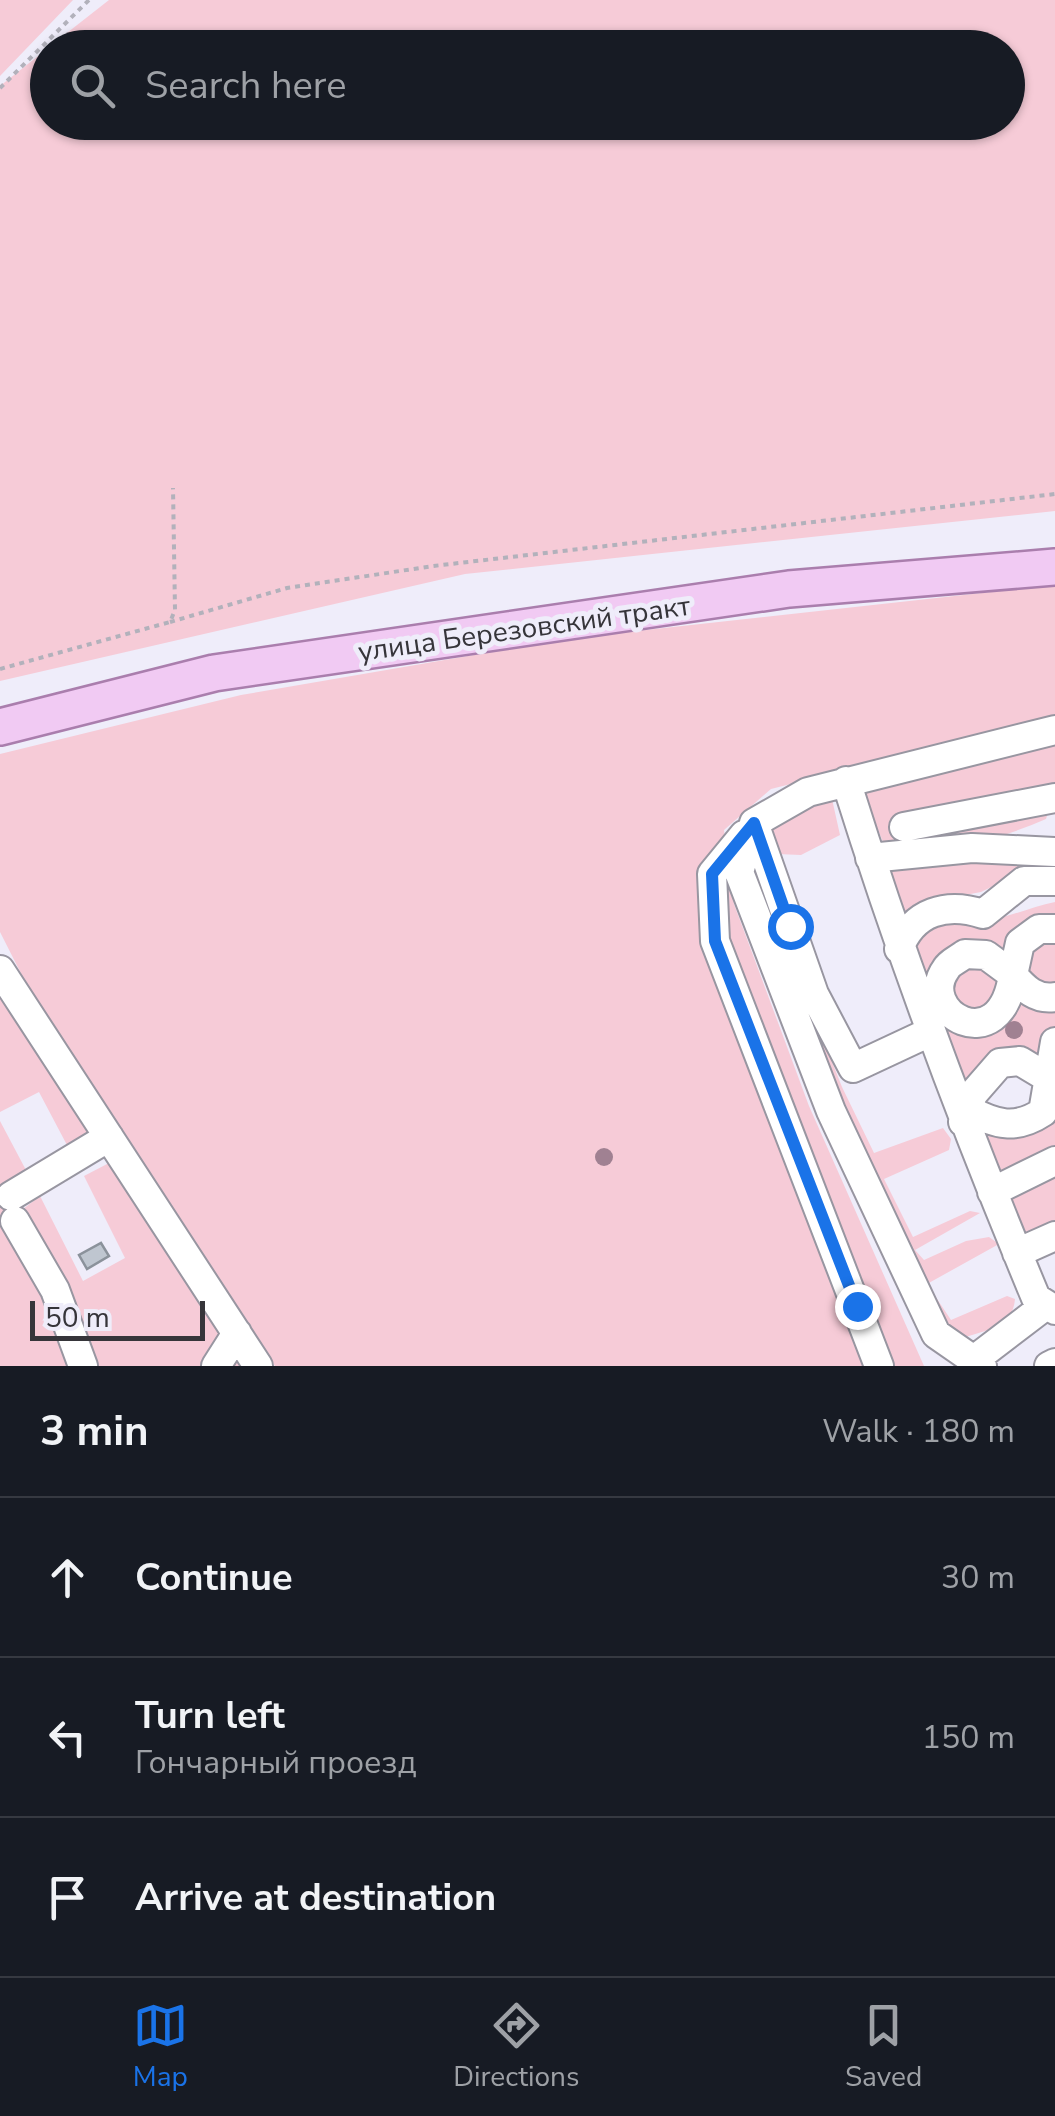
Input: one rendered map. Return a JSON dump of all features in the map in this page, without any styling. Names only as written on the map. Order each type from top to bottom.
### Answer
[{"type":"main road","name":"улица Березовский тракт","points":[[0,727],[233,670],[789,589],[1055,568]]},
{"type":"street","points":[[879,1366],[715,941],[712,874],[754,823],[808,792],[1055,730]]},
{"type":"street","points":[[754,823],[739,872],[831,1111],[936,1334],[978,1363],[1050,1308],[1036,1298],[992,1192],[931,1015],[899,949],[846,781]]},
{"type":"street","points":[[904,827],[1055,798]]},
{"type":"street","points":[[754,823],[814,994],[853,1068],[931,1015],[952,1016],[970,1024],[992,1021],[1006,1007],[1020,943],[1040,928],[1055,929]]},
{"type":"street","points":[[870,858],[972,848],[1055,852]]},
{"type":"street","points":[[899,949],[905,932],[924,916],[948,907],[983,914],[1024,881],[1055,881]]},
{"type":"street","points":[[931,1015],[946,969],[965,954],[986,955],[1027,990],[1044,998],[1055,996]]},
{"type":"street","points":[[0,970],[258,1366]]},
{"type":"street","points":[[966,1116],[993,1123],[1028,1122],[1043,1112],[1053,1079],[1048,1063],[1055,1042]]},
{"type":"street","points":[[966,1116],[972,1094],[1000,1063],[1020,1061],[1053,1079]]},
{"type":"street","points":[[83,1366],[55,1290],[14,1209],[109,1137]]},
{"type":"street","points":[[992,1192],[1055,1160]]},
{"type":"street","points":[[1017,1253],[1055,1236]]},
{"type":"street","points":[[216,1366],[237,1334]]},
{"type":"path","points":[[59,30],[90,0]]},
{"type":"path","points":[[0,88],[30,59]]},
{"type":"path","points":[[170,622],[175,610],[173,488]]},
{"type":"path","points":[[0,669],[287,588],[433,566],[1055,494]]},
{"type":"shaded area","points":[[0,0],[73,0],[44,30],[30,30],[30,45],[0,76]]},
{"type":"shaded area","points":[[109,0],[1055,0],[1055,511],[465,574],[0,681],[0,86],[30,62],[30,140],[1025,140],[1025,30],[71,30]]},
{"type":"shaded area","points":[[1055,585],[1055,717],[771,789],[724,830],[734,904],[809,1106],[924,1366],[275,1366],[37,1005],[0,932],[0,754],[241,695],[573,638]]},
{"type":"shaded area","points":[[1055,739],[1055,791],[1046,819],[966,844],[925,847],[883,842],[862,791]]},
{"type":"shaded area","points":[[832,799],[840,835],[801,855],[777,854],[767,831],[811,804]]},
{"type":"shaded area","points":[[1049,859],[981,892],[922,903],[905,925],[887,871],[917,863]]},
{"type":"shaded area","points":[[753,863],[842,1087],[874,1153],[943,1128],[951,1139],[949,1150],[884,1179],[913,1237],[970,1211],[980,1213],[915,1250],[924,1260],[966,1241],[989,1237],[999,1244],[927,1284],[951,1320],[1007,1296],[1015,1299],[1013,1309],[1002,1323],[956,1340],[933,1319],[750,891]]},
{"type":"shaded area","points":[[1055,902],[1055,919],[1009,957],[975,948],[926,1001],[916,964],[918,940],[923,931],[948,920],[995,919]]},
{"type":"shaded area","points":[[1055,937],[1055,987],[1042,987],[1026,971],[1028,948]]},
{"type":"shaded area","points":[[975,961],[1000,977],[989,1013],[955,1009],[950,977]]},
{"type":"shaded area","points":[[0,993],[94,1132],[68,1147],[39,1092],[0,1112]]},
{"type":"shaded area","points":[[1019,996],[1055,1002],[1055,1034],[1042,1058],[1032,1057],[964,1101],[932,1015],[958,1028]]},
{"type":"shaded area","points":[[1055,1109],[1055,1153],[997,1182],[974,1123]]},
{"type":"shaded area","points":[[0,1121],[27,1172],[8,1183],[23,1209],[40,1196],[83,1281],[125,1258],[84,1176],[109,1163],[251,1366],[0,1366]]},
{"type":"shaded area","points":[[1055,1166],[1055,1231],[1027,1242],[1002,1192]]},
{"type":"building","points":[[101,1243],[109,1256],[87,1269],[79,1255]]},
{"type":"route","points":[[790,926],[754,823],[712,874],[715,941],[857,1306]]}]
